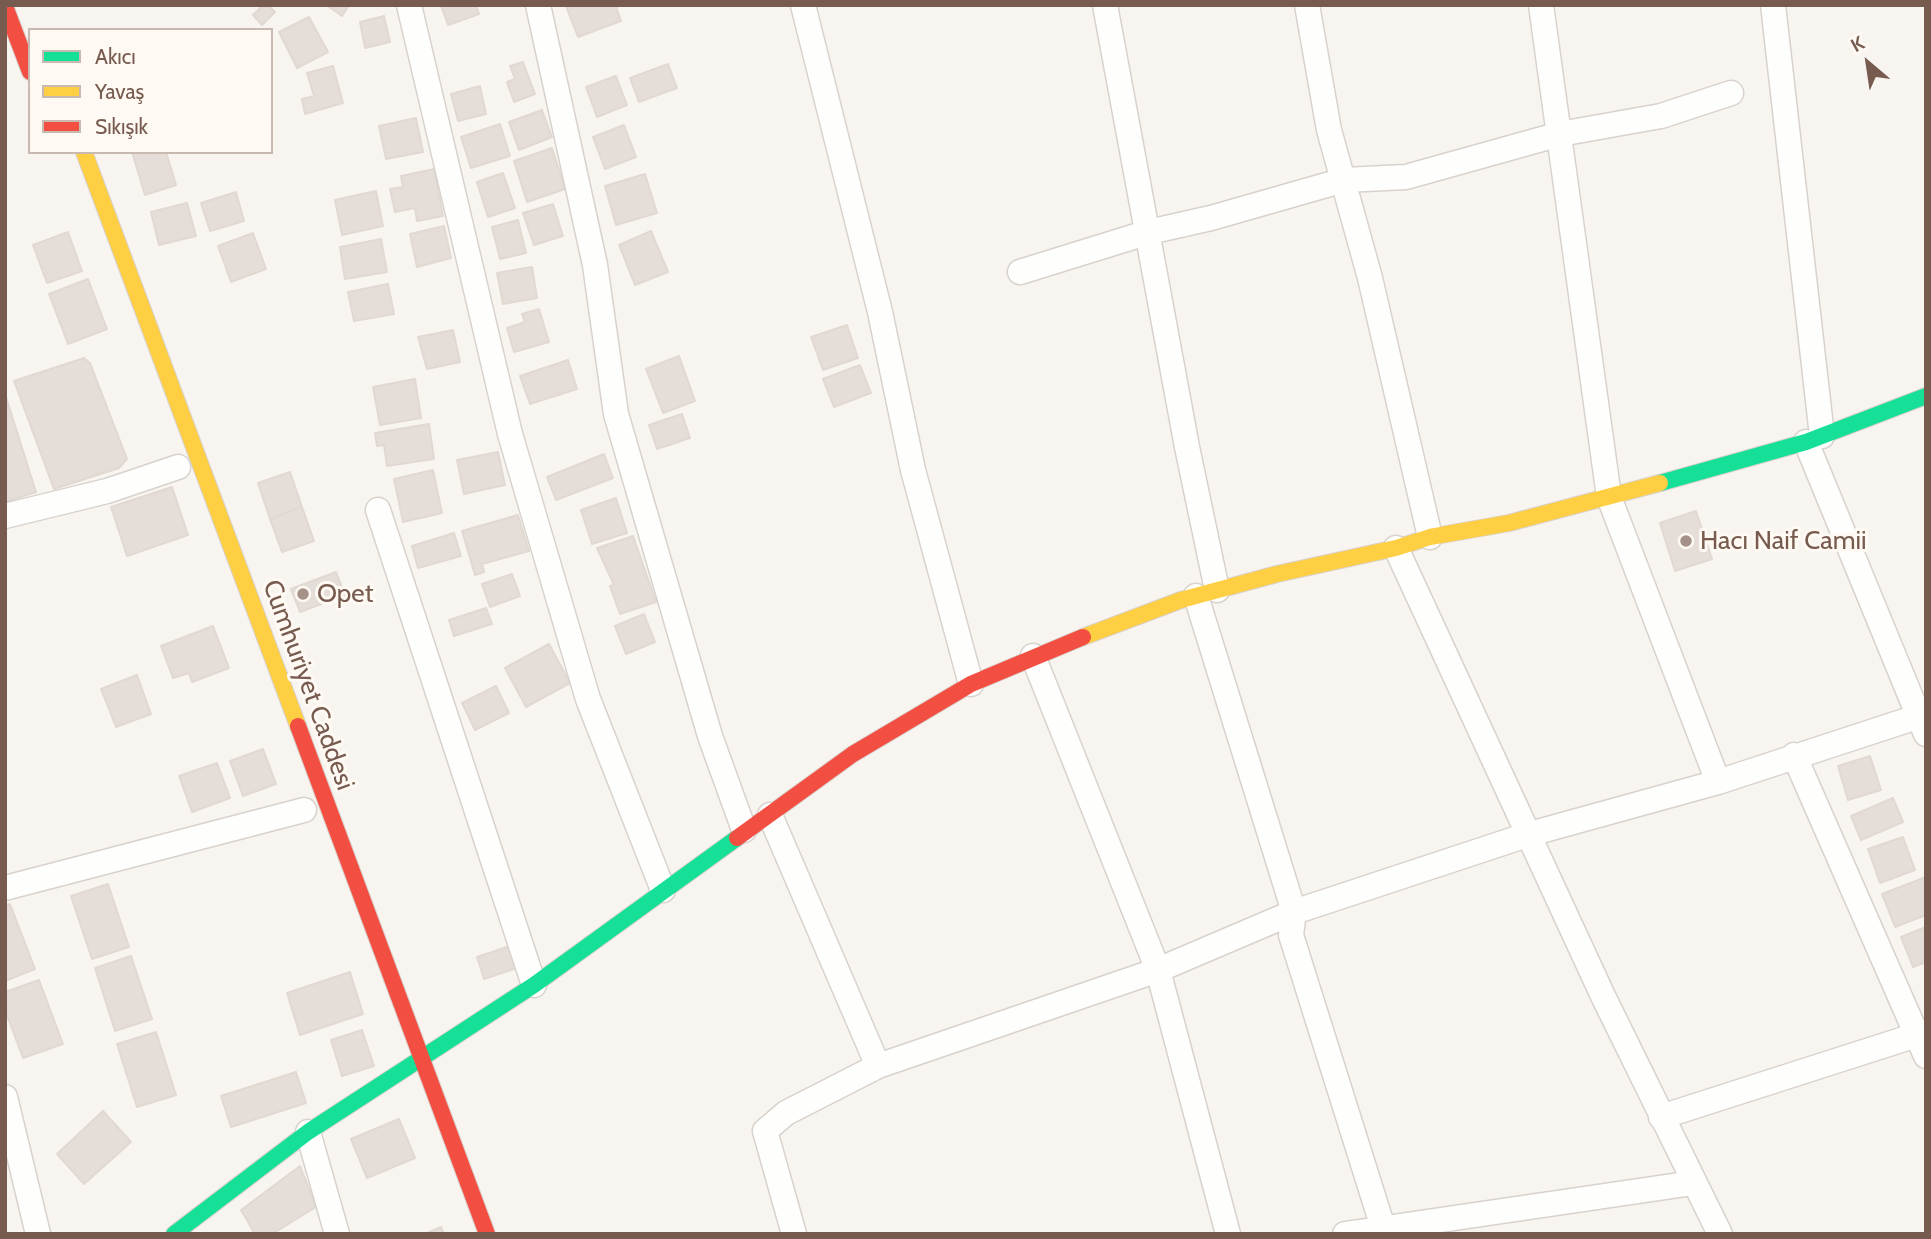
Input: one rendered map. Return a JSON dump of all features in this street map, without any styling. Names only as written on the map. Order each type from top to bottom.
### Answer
[{"type":"street","points":[[409,5],[510,434],[588,699],[663,890]]},
{"type":"street","points":[[538,5],[594,265],[616,414],[710,736],[744,831]]},
{"type":"street","points":[[803,5],[880,312],[913,470],[971,684]]},
{"type":"street","points":[[1105,5],[1187,447],[1206,593],[1294,912],[1291,935],[1384,1230]]},
{"type":"street","points":[[1307,5],[1329,130],[1370,278],[1430,537]]},
{"type":"street","points":[[1541,5],[1609,497],[1717,782]]},
{"type":"street","points":[[794,1234],[765,1131],[786,1113],[878,1066],[1158,970],[1294,912],[1530,834],[1717,782],[1794,755],[1923,721],[1814,439],[1773,5]]},
{"type":"street","points":[[5,6],[28,67]]},
{"type":"street","points":[[1020,272],[1149,232],[1211,218],[1344,180],[1406,177],[1560,134],[1661,117],[1731,93]]},
{"type":"street","name":"Cumhuriyet Caddesi","points":[[85,154],[487,1234]]},
{"type":"street","points":[[174,1234],[308,1132],[534,985],[853,754],[971,684],[1033,656],[1206,593],[1396,548],[1430,537],[1509,523],[1609,497],[1814,439],[1926,396]]},
{"type":"street","points":[[5,516],[107,491],[178,467]]},
{"type":"street","points":[[377,510],[534,985]]},
{"type":"street","points":[[1396,548],[1661,1117],[1720,1234]]},
{"type":"street","points":[[1033,656],[1158,970],[1228,1234]]},
{"type":"street","points":[[1661,1117],[1922,1041],[1794,755]]},
{"type":"street","points":[[5,888],[304,810]]},
{"type":"street","points":[[770,816],[878,1066]]},
{"type":"street","points":[[5,1097],[38,1234]]},
{"type":"street","points":[[308,1132],[337,1234]]},
{"type":"street","points":[[1345,1234],[1693,1183]]},
{"type":"building","points":[[263,5],[268,5],[275,12],[262,25],[253,15]]},
{"type":"building","points":[[326,5],[349,5],[342,16]]},
{"type":"building","points":[[441,5],[476,5],[479,14],[448,25]]},
{"type":"building","points":[[622,5],[616,7],[621,21],[578,37],[566,6]]},
{"type":"building","points":[[384,16],[390,42],[365,48],[360,22]]},
{"type":"building","points":[[309,17],[328,52],[297,68],[279,32]]},
{"type":"building","points":[[523,62],[535,94],[514,102],[507,82],[515,79],[510,66]]},
{"type":"building","points":[[668,64],[677,88],[639,102],[630,78]]},
{"type":"building","points":[[333,66],[343,103],[305,114],[302,99],[314,96],[307,73]]},
{"type":"building","points":[[616,76],[627,105],[597,117],[586,87]]},
{"type":"building","points":[[480,86],[486,114],[458,121],[451,94]]},
{"type":"building","points":[[542,110],[552,137],[519,150],[509,122]]},
{"type":"building","points":[[416,118],[423,152],[386,159],[379,126]]},
{"type":"building","points":[[500,124],[510,156],[471,168],[461,137]]},
{"type":"building","points":[[624,125],[636,157],[605,169],[593,137]]},
{"type":"building","points":[[552,148],[565,189],[527,202],[514,161]]},
{"type":"building","points":[[133,154],[167,154],[176,185],[145,195]]},
{"type":"building","points":[[434,169],[443,216],[417,221],[415,208],[395,212],[390,189],[403,187],[401,176]]},
{"type":"building","points":[[503,173],[515,208],[488,217],[477,182]]},
{"type":"building","points":[[645,174],[657,213],[616,225],[605,186]]},
{"type":"building","points":[[376,191],[383,226],[342,235],[335,200]]},
{"type":"building","points":[[236,192],[244,221],[210,231],[201,203]]},
{"type":"building","points":[[187,203],[196,236],[159,245],[151,212]]},
{"type":"building","points":[[553,204],[563,236],[534,245],[523,213]]},
{"type":"building","points":[[518,220],[526,253],[500,259],[492,227]]},
{"type":"building","points":[[444,226],[451,258],[417,267],[410,234]]},
{"type":"building","points":[[651,231],[668,272],[635,285],[619,245]]},
{"type":"building","points":[[68,232],[82,271],[47,283],[33,245]]},
{"type":"building","points":[[253,233],[266,269],[231,282],[218,246]]},
{"type":"building","points":[[381,239],[387,272],[345,279],[340,247]]},
{"type":"building","points":[[532,267],[537,298],[503,304],[497,273]]},
{"type":"building","points":[[88,279],[107,329],[68,344],[49,294]]},
{"type":"building","points":[[388,284],[394,314],[354,321],[348,292]]},
{"type":"building","points":[[539,309],[549,342],[514,352],[507,328],[525,322],[522,314]]},
{"type":"building","points":[[847,325],[858,358],[823,370],[811,337]]},
{"type":"building","points":[[453,330],[460,362],[427,369],[418,337]]},
{"type":"building","points":[[679,356],[695,401],[663,413],[646,369]]},
{"type":"building","points":[[84,358],[90,363],[127,459],[119,468],[54,489],[14,381]]},
{"type":"building","points":[[568,360],[577,389],[530,404],[520,376]]},
{"type":"building","points":[[860,365],[871,393],[834,407],[823,379]]},
{"type":"building","points":[[415,379],[421,418],[380,425],[373,387]]},
{"type":"building","points":[[5,394],[36,492],[5,502]]},
{"type":"building","points":[[682,414],[690,438],[657,449],[649,425]]},
{"type":"building","points":[[429,424],[434,459],[387,466],[384,445],[377,446],[375,433]]},
{"type":"building","points":[[498,452],[505,485],[464,494],[457,460]]},
{"type":"building","points":[[604,454],[613,478],[556,500],[547,477]]},
{"type":"building","points":[[433,470],[442,513],[403,522],[394,479]]},
{"type":"building","points":[[290,472],[302,507],[270,519],[258,483]]},
{"type":"building","points":[[172,487],[188,535],[127,556],[111,507]]},
{"type":"building","points":[[616,498],[627,533],[592,544],[581,510]]},
{"type":"building","points":[[302,507],[314,541],[282,552],[270,519]]},
{"type":"building","name":"Hacı Naif Camii","points":[[1696,511],[1712,559],[1675,571],[1660,523]]},
{"type":"building","points":[[518,515],[529,551],[482,564],[484,572],[475,575],[462,531]]},
{"type":"building","points":[[454,533],[461,556],[418,568],[412,546]]},
{"type":"building","points":[[633,536],[656,602],[620,614],[610,586],[614,585],[597,548]]},
{"type":"building","points":[[336,572],[345,595],[300,612],[291,589]]},
{"type":"building","points":[[512,574],[520,596],[490,607],[482,584]]},
{"type":"building","points":[[486,608],[492,624],[454,636],[449,620]]},
{"type":"building","points":[[644,614],[655,642],[626,654],[615,626]]},
{"type":"building","points":[[213,626],[229,668],[192,682],[189,673],[173,678],[161,646]]},
{"type":"building","points":[[549,644],[570,683],[526,707],[505,668]]},
{"type":"building","points":[[137,675],[151,714],[116,727],[101,689]]},
{"type":"building","points":[[496,686],[509,713],[475,730],[462,703]]},
{"type":"building","points":[[263,749],[276,784],[243,796],[230,761]]},
{"type":"building","points":[[1870,756],[1881,790],[1848,800],[1838,766]]},
{"type":"building","points":[[217,763],[230,798],[192,812],[179,776]]},
{"type":"building","points":[[1893,798],[1903,822],[1861,840],[1851,816]]},
{"type":"building","points":[[1903,837],[1915,870],[1880,883],[1868,849]]},
{"type":"building","points":[[1926,877],[1926,915],[1895,927],[1882,894]]},
{"type":"building","points":[[108,884],[129,947],[92,959],[71,896]]},
{"type":"building","points":[[10,904],[35,969],[5,981],[5,906]]},
{"type":"building","points":[[1926,927],[1926,962],[1913,967],[1901,937]]},
{"type":"building","points":[[510,946],[517,968],[484,979],[477,957]]},
{"type":"building","points":[[131,956],[152,1019],[115,1031],[95,968]]},
{"type":"building","points":[[350,972],[363,1014],[300,1035],[287,993]]},
{"type":"building","points":[[39,980],[63,1044],[23,1058],[5,1010],[5,992]]},
{"type":"building","points":[[362,1030],[374,1066],[342,1076],[331,1040]]},
{"type":"building","points":[[156,1032],[176,1095],[137,1107],[117,1044]]},
{"type":"building","points":[[296,1072],[306,1103],[231,1127],[221,1096]]},
{"type":"building","points":[[103,1111],[131,1142],[84,1184],[57,1154]]},
{"type":"building","points":[[399,1119],[415,1158],[367,1178],[351,1139]]},
{"type":"building","points":[[300,1166],[316,1207],[272,1234],[255,1234],[241,1210]]},
{"type":"building","points":[[441,1227],[444,1234],[425,1234]]},
{"type":"traffic: fast","points":[[1660,483],[1806,442],[1926,396]]},
{"type":"traffic: fast","points":[[174,1234],[308,1132],[534,985],[737,838]]},
{"type":"traffic: slow","points":[[85,154],[298,726]]},
{"type":"traffic: slow","points":[[1083,637],[1181,600],[1277,574],[1396,548],[1430,537],[1509,523],[1660,483]]},
{"type":"traffic: jam","points":[[5,6],[28,67]]},
{"type":"traffic: jam","points":[[737,838],[853,754],[971,684],[1083,637]]},
{"type":"traffic: jam","points":[[298,726],[487,1234]]},
{"type":"place","name":"Hacı Naif Camii","points":[[1686,541]]},
{"type":"place","name":"Opet","points":[[303,594]]}]
